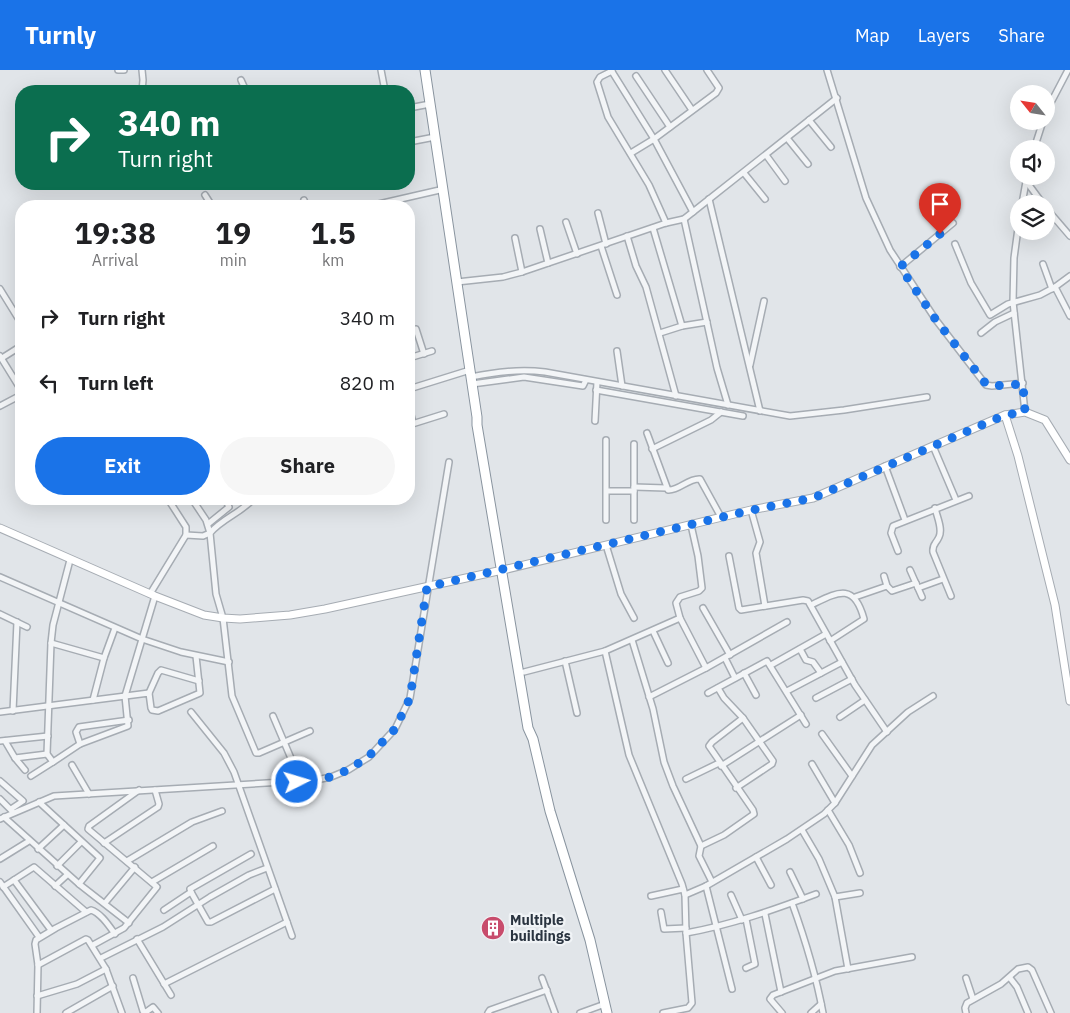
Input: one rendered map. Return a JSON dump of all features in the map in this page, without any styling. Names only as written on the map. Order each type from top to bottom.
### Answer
[{"type":"highway","points":[[425,70],[444,189],[477,425],[524,672],[534,732],[533,739]]},
{"type":"highway","points":[[504,570],[528,728],[533,739],[550,812],[592,947],[606,1008]]},
{"type":"street","points":[[118,70],[124,70]]},
{"type":"street","points":[[142,70],[143,85]]},
{"type":"street","points":[[381,70],[384,85]]},
{"type":"street","points":[[665,70],[692,110]]},
{"type":"street","points":[[631,153],[654,139],[718,91],[719,88],[706,70]]},
{"type":"street","points":[[827,70],[866,198],[900,267],[936,320],[986,384],[992,386],[1023,384]]},
{"type":"street","points":[[1055,95],[1068,70]]},
{"type":"street","points":[[666,223],[650,185],[608,117],[598,82],[600,77],[611,71],[654,139],[693,212]]},
{"type":"street","points":[[636,76],[670,127]]},
{"type":"street","points":[[241,80],[243,85]]},
{"type":"street","points":[[457,282],[503,277],[522,272],[666,223],[684,219],[837,98]]},
{"type":"street","points":[[415,107],[430,104]]},
{"type":"street","points":[[809,120],[831,147]]},
{"type":"street","points":[[415,141],[436,137]]},
{"type":"street","points":[[787,138],[808,164]]},
{"type":"street","points":[[766,155],[785,181]]},
{"type":"street","points":[[744,173],[765,199]]},
{"type":"street","points":[[397,200],[444,189]]},
{"type":"street","points":[[204,195],[208,200]]},
{"type":"street","points":[[709,199],[760,411]]},
{"type":"street","points":[[598,213],[617,295]]},
{"type":"street","points":[[1055,218],[1070,236]]},
{"type":"street","points":[[684,219],[717,368],[728,405]]},
{"type":"street","points":[[566,222],[577,254]]},
{"type":"street","points":[[900,267],[953,222]]},
{"type":"street","points":[[653,228],[682,326]]},
{"type":"street","points":[[540,229],[548,263]]},
{"type":"street","points":[[627,236],[636,266],[646,287],[676,396]]},
{"type":"street","points":[[515,238],[522,272]]},
{"type":"street","points":[[1016,240],[1013,302],[1025,412]]},
{"type":"street","points":[[955,244],[974,289],[990,315],[1013,302],[1040,295],[1070,276]]},
{"type":"street","points":[[1043,264],[1053,288],[1070,316]]},
{"type":"street","points":[[0,289],[15,313]]},
{"type":"street","points":[[750,366],[764,301]]},
{"type":"street","points":[[981,333],[995,322],[1014,313]]},
{"type":"street","points":[[660,333],[682,326],[707,322]]},
{"type":"street","points":[[416,329],[424,354]]},
{"type":"street","points":[[15,349],[1,357],[15,380]]},
{"type":"street","points":[[415,356],[432,351]]},
{"type":"street","points":[[617,351],[622,386]]},
{"type":"street","points":[[415,387],[508,370],[527,369],[790,416],[926,397]]},
{"type":"street","points":[[595,421],[597,382]]},
{"type":"street","points":[[596,390],[743,416]]},
{"type":"street","points":[[0,406],[15,398]]},
{"type":"street","points":[[652,449],[711,420],[721,412]]},
{"type":"street","points":[[0,528],[70,560],[204,615],[223,618],[256,618],[311,612],[504,570],[721,517],[813,498],[1005,415],[1025,412],[1045,420],[1070,460]]},
{"type":"street","points":[[415,423],[444,414]]},
{"type":"street","points":[[1005,415],[1018,456],[1055,605],[1070,701]]},
{"type":"street","points":[[648,433],[666,488]]},
{"type":"street","points":[[606,440],[606,520]]},
{"type":"street","points":[[634,444],[634,520]]},
{"type":"street","points":[[933,446],[956,500]]},
{"type":"street","points":[[12,811],[54,796],[316,780],[331,777],[348,770],[368,757],[395,729],[410,698],[449,462]]},
{"type":"street","points":[[885,466],[904,520]]},
{"type":"street","points":[[606,491],[666,488],[673,490],[695,479],[700,479],[721,517]]},
{"type":"street","points":[[898,551],[891,529],[895,524],[968,496]]},
{"type":"street","points":[[31,776],[80,744],[127,727],[129,724],[125,696],[153,595],[186,535],[186,527],[172,505]]},
{"type":"street","points":[[196,505],[208,524],[210,533],[216,594],[223,618],[232,696],[254,751],[259,753],[310,731]]},
{"type":"street","points":[[208,524],[229,507],[228,505]]},
{"type":"street","points":[[186,535],[203,536],[210,533],[228,516],[246,505]]},
{"type":"street","points":[[935,508],[940,535],[932,548],[951,596]]},
{"type":"street","points":[[752,510],[760,542],[756,553],[765,606]]},
{"type":"street","points":[[691,525],[698,556],[702,588],[699,591],[677,598],[676,602],[680,618],[706,668]]},
{"type":"street","points":[[606,546],[621,594],[634,618]]},
{"type":"street","points":[[729,556],[739,608],[743,610],[803,600],[808,601],[852,679],[887,732]]},
{"type":"street","points":[[53,762],[48,754],[51,643],[70,560]]},
{"type":"street","points":[[910,570],[922,598]]},
{"type":"street","points":[[884,576],[887,586],[892,591],[944,578]]},
{"type":"street","points":[[0,577],[142,640],[196,656],[229,662]]},
{"type":"street","points":[[855,597],[887,586]]},
{"type":"street","points":[[810,605],[838,593],[850,594],[855,597],[864,619],[830,641]]},
{"type":"street","points":[[703,608],[727,656],[735,678]]},
{"type":"street","points":[[0,614],[27,627]]},
{"type":"street","points":[[524,672],[605,651],[680,618]]},
{"type":"street","points":[[13,711],[17,622]]},
{"type":"street","points":[[649,697],[706,668],[787,622]]},
{"type":"street","points":[[93,700],[104,658],[115,628]]},
{"type":"street","points":[[653,631],[668,663]]},
{"type":"street","points":[[771,665],[826,634]]},
{"type":"street","points":[[632,640],[649,697],[664,762],[701,846],[700,856],[712,882]]},
{"type":"street","points":[[51,643],[104,658]]},
{"type":"street","points":[[800,649],[806,660],[813,662],[821,673]]},
{"type":"street","points":[[605,651],[629,755],[679,873],[685,895],[692,1003],[688,1008],[662,1013]]},
{"type":"street","points":[[196,656],[201,691],[158,711],[152,710],[149,693],[161,670],[199,681]]},
{"type":"street","points":[[565,661],[577,713]]},
{"type":"street","points":[[708,693],[767,661],[806,724]]},
{"type":"street","points":[[787,691],[842,662]]},
{"type":"street","points":[[744,673],[756,695]]},
{"type":"street","points":[[816,698],[852,679]]},
{"type":"street","points":[[718,688],[724,698],[743,718],[773,763],[736,788]]},
{"type":"street","points":[[0,712],[149,693]]},
{"type":"street","points":[[685,895],[706,886],[802,830],[828,810],[835,803],[872,745],[916,706],[933,696]]},
{"type":"street","points":[[840,717],[865,700]]},
{"type":"street","points":[[191,712],[224,753],[238,785],[292,936]]},
{"type":"street","points":[[686,779],[720,765],[801,715]]},
{"type":"street","points":[[273,716],[293,763]]},
{"type":"street","points":[[701,846],[724,835],[754,814],[710,749],[710,744],[743,718]]},
{"type":"street","points":[[80,744],[76,732],[78,727],[128,720]]},
{"type":"street","points":[[822,734],[852,776]]},
{"type":"street","points":[[2,741],[48,736]]},
{"type":"street","points":[[2,741],[25,770]]},
{"type":"street","points":[[15,758],[48,754]]},
{"type":"street","points":[[812,764],[835,803]]},
{"type":"street","points":[[72,765],[85,784],[89,794]]},
{"type":"street","points":[[0,781],[24,802],[2,818],[67,875],[105,902],[129,923]]},
{"type":"street","points":[[93,945],[115,934],[129,923],[157,885],[89,831],[88,828],[139,790]]},
{"type":"street","points":[[104,843],[158,807],[159,804],[155,790]]},
{"type":"street","points":[[0,799],[12,811]]},
{"type":"street","points":[[39,802],[100,858],[79,884]]},
{"type":"street","points":[[828,810],[849,845],[860,873]]},
{"type":"street","points":[[127,861],[192,822],[222,811]]},
{"type":"street","points":[[38,849],[64,825]]},
{"type":"street","points":[[802,830],[818,859],[835,898],[848,969]]},
{"type":"street","points":[[0,859],[29,841]]},
{"type":"street","points":[[57,866],[81,842]]},
{"type":"street","points":[[152,882],[213,846]]},
{"type":"street","points":[[164,910],[191,892],[192,888],[252,854]]},
{"type":"street","points":[[756,857],[771,885]]},
{"type":"street","points":[[39,937],[1,884],[14,880],[34,867],[86,912]]},
{"type":"street","points":[[105,902],[135,867]]},
{"type":"street","points":[[101,958],[163,928],[197,904],[249,875],[267,868]]},
{"type":"street","points":[[790,872],[803,899]]},
{"type":"street","points":[[55,886],[67,875]]},
{"type":"street","points":[[14,880],[51,930]]},
{"type":"street","points":[[706,886],[732,989]]},
{"type":"street","points":[[191,892],[210,923],[275,889]]},
{"type":"street","points":[[651,896],[683,889]]},
{"type":"street","points":[[835,898],[860,893]]},
{"type":"street","points":[[661,912],[664,930],[716,927],[765,914],[816,894]]},
{"type":"street","points":[[731,895],[744,920],[755,964],[746,968]]},
{"type":"street","points":[[792,903],[815,978],[823,1013]]},
{"type":"street","points":[[37,1013],[38,964],[35,944],[39,937],[93,910],[115,934]]},
{"type":"street","points":[[765,914],[780,992]]},
{"type":"street","points":[[164,984],[287,922]]},
{"type":"street","points":[[38,964],[86,939],[90,941],[106,969],[122,1013]]},
{"type":"street","points":[[138,939],[170,995]]},
{"type":"street","points":[[782,1013],[770,998],[773,995],[835,971],[912,957]]},
{"type":"street","points":[[966,1013],[966,1005],[973,999],[1010,978],[1018,969],[1024,967],[1030,968],[1051,1013]]},
{"type":"street","points":[[37,996],[77,984],[106,969]]},
{"type":"street","points":[[133,978],[143,1011],[146,1012],[153,1007],[158,1013]]},
{"type":"street","points":[[542,978],[555,1013]]},
{"type":"street","points":[[966,978],[973,999]]},
{"type":"street","points":[[1010,978],[1017,987],[1028,1013]]},
{"type":"street","points":[[66,1013],[113,986]]},
{"type":"street","points":[[488,1013],[490,1010],[547,990]]},
{"type":"street","points":[[811,1013],[821,1004]]},
{"type":"street","points":[[580,1013],[606,1008]]},
{"type":"place","name":"Multiple buildings","points":[[493,928]]},
{"type":"route","points":[[297,782],[331,777],[348,770],[368,757],[395,729],[410,698],[427,587],[752,510],[813,498],[1005,415],[1025,412],[1023,384],[988,386],[936,320],[900,267],[940,234]]}]
